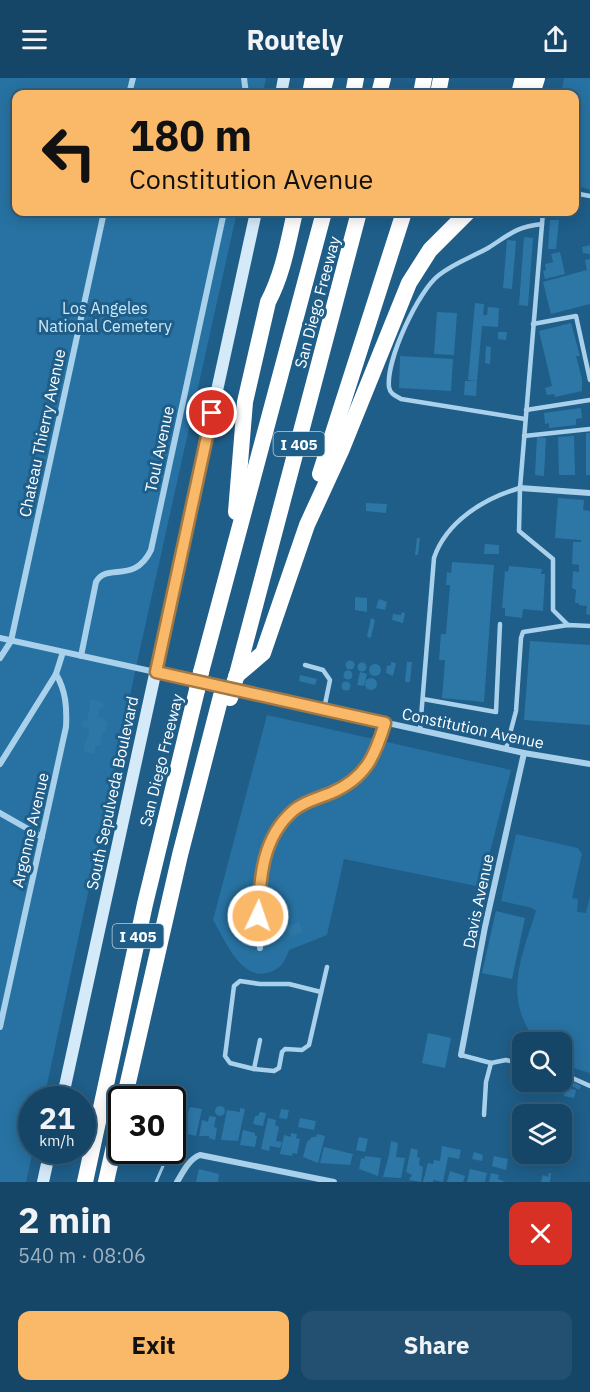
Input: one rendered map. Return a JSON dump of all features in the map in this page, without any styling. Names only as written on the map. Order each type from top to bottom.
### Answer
[{"type":"highway","points":[[232,557],[245,402],[268,302],[268,289],[283,216]]},
{"type":"highway","points":[[268,302],[274,291],[294,216]]},
{"type":"highway","name":"San Diego Freeway","points":[[84,1182],[145,904],[196,690],[323,216]]},
{"type":"highway","points":[[232,678],[349,216]]},
{"type":"highway","name":"San Diego Freeway","points":[[138,1086],[226,697],[358,216]]},
{"type":"highway","points":[[307,525],[312,501],[403,216]]},
{"type":"highway","points":[[232,678],[263,653],[307,525],[336,461],[409,283],[430,250],[464,216]]},
{"type":"highway","points":[[127,1086],[180,855],[226,697]]},
{"type":"highway","points":[[106,1182],[110,1164]]},
{"type":"highway","points":[[116,1182],[120,1164]]},
{"type":"main road","name":"South Sepulveda Boulevard","points":[[65,1086],[255,216]]},
{"type":"main road","points":[[44,1182],[47,1164]]},
{"type":"street","name":"Chateau Thierry Avenue","points":[[0,658],[11,641],[103,216]]},
{"type":"street","name":"Toul Avenue","points":[[81,656],[96,582],[99,577],[104,573],[123,573],[134,570],[142,564],[151,550],[223,216]]},
{"type":"street","points":[[520,488],[590,493]]},
{"type":"street","name":"Constitution Avenue","points":[[0,638],[524,753],[590,764]]},
{"type":"street","points":[[0,764],[56,674],[63,652]]},
{"type":"street","name":"Argonne Avenue","points":[[0,1027],[66,727],[66,698],[56,674]]},
{"type":"street","points":[[260,948],[258,916],[262,865],[277,831],[294,810],[348,784],[367,768],[379,743],[385,723]]},
{"type":"street","name":"Davis Avenue","points":[[461,1055],[485,927],[524,753]]},
{"type":"street","points":[[0,813],[42,837]]},
{"type":"street","points":[[177,1182],[195,1157],[205,1155],[334,1182]]},
{"type":"lane","points":[[543,216],[525,420],[519,531],[553,559],[553,610],[568,625]]},
{"type":"lane","points":[[525,420],[401,399],[392,394],[389,387],[392,363],[407,321],[422,293],[438,275],[466,258],[487,249],[512,231],[542,224]]},
{"type":"lane","points":[[533,324],[576,316],[590,380]]},
{"type":"lane","points":[[526,410],[590,400]]},
{"type":"lane","points":[[524,436],[590,429]]},
{"type":"lane","points":[[420,730],[434,558],[438,547],[453,526],[464,516],[501,494],[520,488]]},
{"type":"lane","points":[[423,699],[496,712],[500,624]]},
{"type":"lane","points":[[506,749],[516,711],[523,632],[568,625],[590,626]]},
{"type":"lane","points":[[305,665],[323,670],[330,680],[324,709]]},
{"type":"lane","points":[[321,992],[289,984],[240,981],[234,986],[225,1056],[230,1063],[254,1070],[274,1071],[279,1068],[282,1052],[285,1049],[302,1050],[309,1045],[327,967]]},
{"type":"lane","points":[[254,1070],[260,1040]]},
{"type":"lane","points":[[461,1055],[491,1063],[506,1060],[512,1062]]},
{"type":"lane","points":[[484,1115],[486,1082],[491,1063]]},
{"type":"lane","points":[[572,1078],[590,1086]]},
{"type":"green space","name":"Los Angeles National Cemetery","points":[[0,78],[266,78],[264,90],[12,90],[12,216],[236,216],[140,649],[47,1086],[18,1086],[18,1164],[30,1164],[26,1182],[0,1182]]},
{"type":"green space","points":[[564,78],[590,78],[590,190],[579,186],[579,90],[562,90]]},
{"type":"green space","points":[[267,715],[511,770],[481,887],[344,859],[327,935],[289,950],[281,965],[272,972],[257,973],[241,964],[228,947],[213,920]]},
{"type":"green space","points":[[516,834],[578,848],[582,854],[572,898],[578,899],[577,912],[586,913],[590,896],[590,1073],[572,1068],[572,1032],[530,1032],[526,1026],[517,994],[518,978],[520,962],[536,911],[501,901]]},
{"type":"building","points":[[550,220],[559,220],[556,249],[548,249]]},
{"type":"building","points":[[524,237],[533,238],[528,306],[519,305]]},
{"type":"building","points":[[507,240],[516,241],[512,289],[503,288]]},
{"type":"building","points":[[590,245],[590,254],[583,253],[582,247]]},
{"type":"building","points":[[560,252],[565,274],[545,279],[543,271],[546,270],[545,264],[553,262],[551,254]]},
{"type":"building","points":[[590,259],[590,304],[551,314],[543,282],[587,270],[585,260]]},
{"type":"building","points":[[475,303],[484,304],[483,315],[487,315],[488,307],[499,308],[498,327],[482,326],[477,381],[468,380]]},
{"type":"building","points":[[437,312],[457,313],[454,355],[434,354]]},
{"type":"building","points":[[571,323],[580,356],[576,356],[582,379],[582,391],[555,397],[554,394],[547,395],[545,388],[552,386],[539,331]]},
{"type":"building","points":[[498,332],[507,332],[506,340],[498,339]]},
{"type":"building","points":[[486,346],[491,347],[490,364],[485,363]]},
{"type":"building","points":[[400,356],[453,359],[451,391],[399,388]]},
{"type":"building","points":[[465,381],[477,381],[476,396],[464,395]]},
{"type":"building","points":[[581,408],[582,418],[576,419],[576,425],[549,428],[549,423],[545,424],[544,413]]},
{"type":"building","points":[[586,433],[590,433],[590,475],[586,475]]},
{"type":"building","points":[[574,436],[575,475],[559,475],[558,437]]},
{"type":"building","points":[[537,437],[546,438],[544,476],[535,475]]},
{"type":"building","points":[[558,498],[584,500],[583,510],[590,511],[590,615],[586,614],[587,606],[575,603],[576,590],[572,588],[573,571],[579,572],[579,565],[572,564],[573,542],[581,542],[581,540],[555,538]]},
{"type":"building","points":[[366,503],[387,504],[386,513],[366,511]]},
{"type":"building","points":[[417,538],[420,538],[418,555],[415,555]]},
{"type":"building","points":[[485,544],[499,545],[499,554],[484,554]]},
{"type":"building","points":[[452,562],[494,565],[484,702],[442,698],[445,660],[439,660],[441,634],[446,634],[450,585],[446,585],[447,572],[451,573]]},
{"type":"building","points":[[509,566],[542,569],[541,574],[545,574],[543,611],[523,609],[522,618],[505,616],[505,608],[502,608],[505,571],[508,572]]},
{"type":"building","points":[[355,597],[367,598],[367,612],[355,610]]},
{"type":"building","points":[[379,599],[387,602],[385,610],[376,608]]},
{"type":"building","points":[[402,612],[405,613],[403,623],[392,620],[393,614],[401,615]]},
{"type":"building","points":[[371,618],[375,620],[369,638],[367,636]]},
{"type":"building","points":[[530,641],[590,645],[590,725],[524,720]]},
{"type":"building","points":[[350,661],[354,665],[350,669],[346,665]]},
{"type":"building","points":[[362,662],[367,667],[362,672],[357,667]]},
{"type":"building","points":[[391,662],[396,663],[393,676],[386,673],[387,666],[391,665]]},
{"type":"building","points":[[407,662],[412,662],[410,682],[405,682]]},
{"type":"building","points":[[377,664],[380,665],[380,675],[373,676],[370,675],[369,668],[370,665]]},
{"type":"building","points":[[348,670],[353,675],[348,680],[343,675]]},
{"type":"building","points":[[360,672],[367,674],[364,686],[357,685]]},
{"type":"building","points":[[300,675],[317,679],[315,685],[299,681]]},
{"type":"building","points":[[373,678],[376,679],[376,689],[369,690],[366,689],[365,682],[366,679]]},
{"type":"building","points":[[346,681],[351,686],[346,691],[341,686]]},
{"type":"building","points":[[91,699],[104,703],[103,708],[100,707],[98,717],[105,719],[108,723],[100,745],[96,745],[94,754],[83,751],[90,729],[81,727],[83,720],[87,721]]},
{"type":"building","points":[[496,911],[525,918],[512,979],[482,973]]},
{"type":"building","points":[[299,922],[303,932],[290,936],[286,926]]},
{"type":"building","points":[[428,1033],[451,1038],[445,1068],[422,1063]]},
{"type":"building","points":[[572,1081],[581,1086],[579,1090],[572,1086]]},
{"type":"building","points":[[576,1090],[574,1098],[564,1096],[564,1092]]},
{"type":"building","points":[[220,1106],[225,1111],[220,1116],[215,1111]]},
{"type":"building","points":[[190,1107],[202,1109],[196,1136],[187,1134],[186,1112],[188,1113]]},
{"type":"building","points":[[240,1108],[245,1109],[238,1141],[221,1140],[227,1110],[240,1112]]},
{"type":"building","points":[[281,1109],[289,1110],[287,1119],[279,1118]]},
{"type":"building","points":[[260,1112],[266,1113],[263,1126],[253,1124],[255,1116],[258,1116]]},
{"type":"building","points":[[209,1116],[216,1117],[215,1140],[209,1136],[199,1136],[202,1120],[208,1122]]},
{"type":"building","points":[[268,1118],[276,1120],[275,1125],[279,1127],[276,1141],[282,1142],[280,1148],[270,1146],[269,1151],[261,1149]]},
{"type":"building","points":[[300,1118],[316,1121],[314,1130],[298,1127]]},
{"type":"building","points":[[243,1130],[255,1133],[257,1136],[255,1147],[240,1145]]},
{"type":"building","points":[[291,1133],[297,1134],[296,1138],[300,1139],[297,1154],[293,1153],[292,1156],[280,1154],[284,1135],[291,1137]]},
{"type":"building","points":[[317,1134],[325,1136],[318,1163],[303,1157],[307,1142]]},
{"type":"building","points":[[359,1137],[368,1139],[365,1152],[356,1150]]},
{"type":"building","points":[[391,1141],[398,1143],[396,1157],[405,1158],[401,1178],[383,1177]]},
{"type":"building","points":[[442,1146],[461,1150],[459,1159],[448,1157],[443,1182],[433,1180],[433,1182],[423,1182],[428,1163],[433,1164],[434,1160],[440,1161]]},
{"type":"building","points":[[324,1147],[353,1154],[350,1165],[320,1163]]},
{"type":"building","points":[[411,1148],[418,1150],[419,1165],[423,1167],[421,1182],[409,1180],[412,1175],[406,1172]]},
{"type":"building","points":[[474,1152],[483,1155],[482,1161],[472,1159]]},
{"type":"building","points":[[365,1156],[381,1158],[378,1176],[359,1169],[361,1158],[364,1159]]},
{"type":"building","points":[[494,1156],[508,1159],[506,1170],[492,1166]]},
{"type":"building","points":[[199,1169],[219,1174],[218,1182],[196,1182]]},
{"type":"building","points":[[470,1169],[487,1173],[485,1182],[467,1182]]},
{"type":"building","points":[[450,1171],[465,1176],[463,1182],[447,1182]]},
{"type":"building","points":[[491,1173],[499,1175],[498,1179],[506,1182],[489,1182]]},
{"type":"building","points":[[551,1173],[550,1182],[541,1182],[543,1175],[548,1177]]},
{"type":"waterway","points":[[156,1182],[164,1164]]},
{"type":"route","points":[[212,413],[156,672],[385,723],[373,758],[367,768],[348,784],[294,810],[277,831],[262,865],[258,916]]}]
